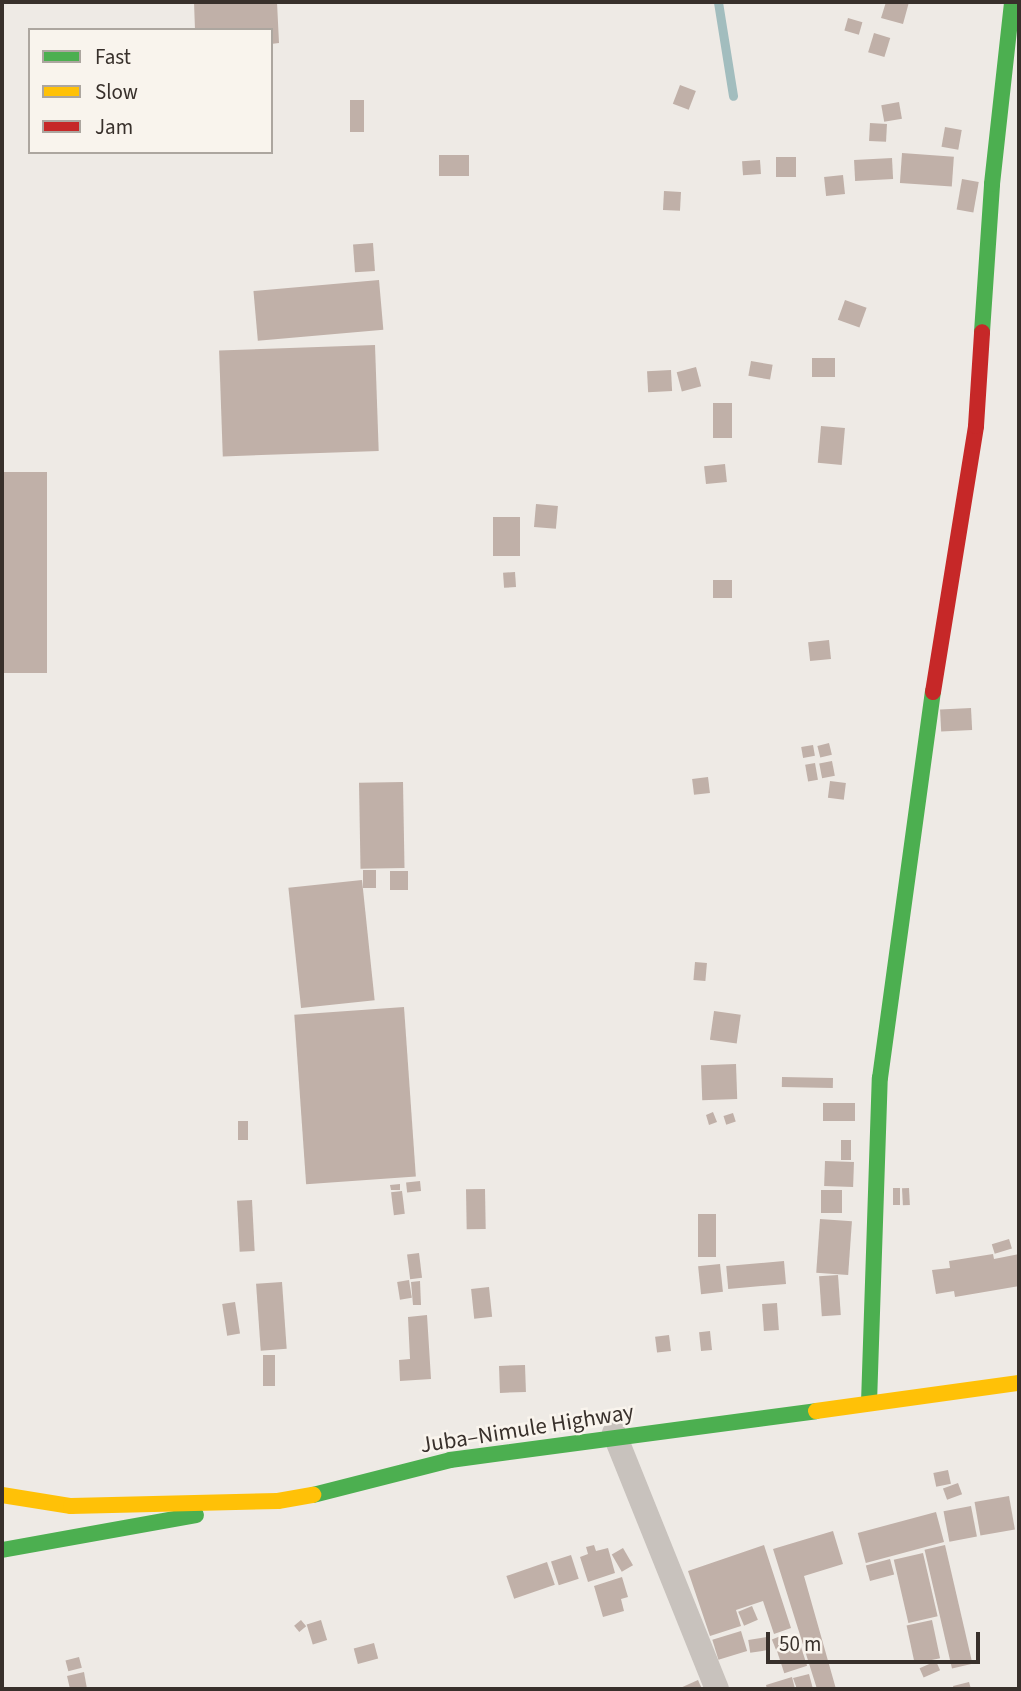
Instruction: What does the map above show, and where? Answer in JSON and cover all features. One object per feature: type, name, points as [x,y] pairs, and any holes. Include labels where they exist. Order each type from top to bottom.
[{"type":"street","points":[[869,1404],[880,1078],[935,681],[976,426],[992,184],[1006,87],[1012,2]]},
{"type":"street","name":"Juba–Nimule Highway","points":[[2,1495],[71,1506],[278,1501],[352,1488],[450,1460],[1019,1383]]},
{"type":"street","points":[[614,1433],[717,1689]]},
{"type":"street","points":[[2,1550],[278,1501]]},
{"type":"building","points":[[194,2],[277,2],[279,43],[273,44],[273,28],[195,28]]},
{"type":"building","points":[[886,2],[909,2],[903,24],[881,18]]},
{"type":"building","points":[[848,18],[862,22],[859,35],[844,30]]},
{"type":"building","points":[[874,33],[890,38],[884,57],[868,52]]},
{"type":"building","points":[[680,85],[696,91],[689,110],[673,104]]},
{"type":"building","points":[[350,100],[364,100],[364,132],[350,132]]},
{"type":"building","points":[[899,102],[902,119],[884,122],[881,105]]},
{"type":"building","points":[[870,123],[887,124],[886,142],[869,141]]},
{"type":"building","points":[[945,127],[962,130],[958,150],[942,147]]},
{"type":"building","points":[[902,153],[954,157],[952,187],[900,183]]},
{"type":"building","points":[[439,155],[469,155],[469,176],[439,176]]},
{"type":"building","points":[[776,157],[796,157],[796,177],[776,177]]},
{"type":"building","points":[[892,158],[893,179],[855,181],[854,160]]},
{"type":"building","points":[[760,160],[761,174],[743,175],[742,161]]},
{"type":"building","points":[[843,175],[845,194],[826,196],[824,177]]},
{"type":"building","points":[[962,179],[979,182],[973,212],[957,210]]},
{"type":"building","points":[[664,191],[681,192],[680,211],[663,210]]},
{"type":"building","points":[[373,243],[375,271],[355,272],[353,244]]},
{"type":"building","points":[[379,280],[383,330],[258,341],[253,291]]},
{"type":"building","points":[[845,300],[867,308],[859,328],[838,320]]},
{"type":"building","points":[[375,345],[379,451],[223,456],[219,350]]},
{"type":"building","points":[[812,358],[835,358],[835,377],[812,377]]},
{"type":"building","points":[[751,361],[773,365],[770,380],[748,376]]},
{"type":"building","points":[[696,367],[701,386],[682,391],[677,372]]},
{"type":"building","points":[[671,370],[672,391],[648,392],[647,371]]},
{"type":"building","points":[[713,403],[732,403],[732,438],[713,438]]},
{"type":"building","points":[[821,426],[845,428],[842,465],[818,463]]},
{"type":"building","points":[[725,464],[727,482],[706,484],[704,466]]},
{"type":"building","points":[[2,472],[47,472],[47,673],[2,673]]},
{"type":"building","points":[[536,504],[558,506],[556,529],[534,527]]},
{"type":"building","points":[[493,517],[520,517],[520,556],[493,556]]},
{"type":"building","points":[[515,572],[516,587],[504,588],[503,573]]},
{"type":"building","points":[[713,580],[732,580],[732,598],[713,598]]},
{"type":"building","points":[[829,640],[831,659],[810,661],[808,642]]},
{"type":"building","points":[[971,708],[972,730],[941,732],[940,710]]},
{"type":"building","points":[[829,743],[832,755],[820,758],[817,746]]},
{"type":"building","points":[[813,745],[815,756],[803,758],[801,747]]},
{"type":"building","points":[[832,761],[835,776],[822,778],[819,763]]},
{"type":"building","points":[[815,763],[818,780],[808,781],[805,765]]},
{"type":"building","points":[[708,777],[710,793],[694,795],[692,779]]},
{"type":"building","points":[[830,781],[846,783],[844,800],[828,798]]},
{"type":"building","points":[[403,782],[405,868],[361,869],[359,783]]},
{"type":"building","points":[[363,870],[376,870],[376,888],[363,888]]},
{"type":"building","points":[[390,871],[408,871],[408,890],[390,890]]},
{"type":"building","points":[[362,880],[375,1000],[301,1008],[288,888]]},
{"type":"building","points":[[695,962],[707,963],[705,981],[693,980]]},
{"type":"building","points":[[404,1007],[416,1177],[306,1184],[294,1015]]},
{"type":"building","points":[[714,1011],[741,1015],[737,1043],[710,1040]]},
{"type":"building","points":[[736,1064],[737,1099],[702,1100],[701,1065]]},
{"type":"building","points":[[782,1077],[833,1078],[833,1088],[782,1087]]},
{"type":"building","points":[[823,1103],[855,1103],[855,1121],[823,1121]]},
{"type":"building","points":[[713,1112],[717,1122],[709,1125],[706,1115]]},
{"type":"building","points":[[733,1113],[736,1122],[726,1125],[723,1116]]},
{"type":"building","points":[[238,1121],[248,1121],[248,1140],[238,1140]]},
{"type":"building","points":[[841,1140],[851,1140],[851,1160],[841,1160]]},
{"type":"building","points":[[825,1161],[854,1162],[853,1187],[824,1186]]},
{"type":"building","points":[[420,1181],[421,1191],[407,1192],[406,1182]]},
{"type":"building","points":[[400,1184],[400,1190],[391,1190],[390,1185]]},
{"type":"building","points":[[893,1188],[900,1188],[900,1205],[893,1205]]},
{"type":"building","points":[[902,1188],[909,1188],[910,1205],[903,1205]]},
{"type":"building","points":[[466,1189],[485,1189],[486,1229],[467,1229]]},
{"type":"building","points":[[821,1190],[842,1190],[842,1213],[821,1213]]},
{"type":"building","points":[[402,1191],[405,1214],[394,1215],[391,1192]]},
{"type":"building","points":[[252,1200],[255,1251],[240,1252],[237,1201]]},
{"type":"building","points":[[698,1214],[716,1214],[716,1257],[698,1257]]},
{"type":"building","points":[[820,1219],[852,1221],[848,1275],[816,1273]]},
{"type":"building","points":[[1009,1239],[1012,1249],[995,1254],[992,1244]]},
{"type":"building","points":[[419,1253],[422,1278],[410,1279],[407,1254]]},
{"type":"building","points":[[993,1254],[994,1259],[1019,1254],[1019,1286],[955,1297],[954,1291],[936,1294],[932,1270],[950,1268],[949,1261]]},
{"type":"building","points":[[784,1261],[786,1284],[728,1289],[726,1266]]},
{"type":"building","points":[[720,1264],[723,1292],[701,1294],[698,1266]]},
{"type":"building","points":[[838,1275],[841,1315],[822,1316],[819,1276]]},
{"type":"building","points":[[409,1280],[412,1298],[400,1300],[397,1282]]},
{"type":"building","points":[[420,1281],[421,1305],[413,1305],[411,1282]]},
{"type":"building","points":[[282,1282],[287,1349],[261,1351],[256,1284]]},
{"type":"building","points":[[489,1287],[492,1317],[474,1319],[471,1289]]},
{"type":"building","points":[[235,1302],[240,1334],[227,1336],[222,1304]]},
{"type":"building","points":[[777,1303],[779,1330],[764,1331],[762,1304]]},
{"type":"building","points":[[427,1315],[431,1379],[400,1381],[399,1360],[410,1359],[408,1317]]},
{"type":"building","points":[[710,1331],[712,1350],[701,1351],[699,1332]]},
{"type":"building","points":[[669,1335],[671,1351],[657,1353],[655,1337]]},
{"type":"building","points":[[263,1355],[275,1355],[275,1386],[263,1386]]},
{"type":"building","points":[[525,1365],[526,1392],[500,1393],[499,1366]]},
{"type":"building","points":[[948,1470],[951,1484],[936,1487],[933,1473]]},
{"type":"building","points":[[958,1483],[962,1494],[947,1500],[943,1488]]},
{"type":"building","points":[[1009,1496],[1015,1529],[980,1536],[975,1502]]},
{"type":"building","points":[[971,1506],[977,1536],[949,1542],[944,1511]]},
{"type":"building","points":[[936,1512],[944,1542],[866,1563],[858,1533]]},
{"type":"building","points":[[833,1531],[843,1564],[804,1576],[836,1689],[817,1689],[773,1549]]},
{"type":"building","points":[[594,1545],[596,1551],[608,1548],[615,1573],[588,1582],[580,1557],[588,1554],[586,1547]]},
{"type":"building","points":[[764,1545],[791,1628],[774,1634],[763,1601],[736,1610],[741,1626],[710,1636],[688,1571]]},
{"type":"building","points":[[945,1545],[972,1664],[952,1669],[925,1550]]},
{"type":"building","points":[[623,1548],[633,1565],[622,1572],[612,1554]]},
{"type":"building","points":[[923,1553],[938,1616],[908,1623],[894,1560]]},
{"type":"building","points":[[571,1555],[579,1579],[559,1585],[551,1561]]},
{"type":"building","points":[[890,1559],[894,1574],[870,1581],[866,1565]]},
{"type":"building","points":[[547,1562],[555,1585],[514,1599],[506,1576]]},
{"type":"building","points":[[622,1577],[628,1597],[621,1599],[624,1611],[603,1617],[594,1586]]},
{"type":"building","points":[[752,1606],[758,1620],[744,1626],[738,1612]]},
{"type":"building","points":[[301,1620],[306,1626],[299,1632],[294,1626]]},
{"type":"building","points":[[321,1620],[327,1640],[313,1644],[307,1624]]},
{"type":"building","points":[[932,1620],[940,1658],[915,1664],[907,1625]]},
{"type":"building","points":[[741,1631],[747,1651],[718,1660],[712,1640]]},
{"type":"building","points":[[783,1635],[787,1645],[776,1650],[772,1639]]},
{"type":"building","points":[[767,1637],[769,1650],[750,1653],[748,1640]]},
{"type":"building","points":[[374,1643],[378,1658],[358,1664],[354,1648]]},
{"type":"building","points":[[800,1644],[807,1666],[784,1673],[777,1651]]},
{"type":"building","points":[[79,1657],[82,1668],[68,1671],[65,1661]]},
{"type":"building","points":[[936,1661],[940,1670],[924,1677],[920,1668]]},
{"type":"building","points":[[84,1672],[87,1689],[70,1689],[67,1676]]},
{"type":"building","points":[[809,1674],[813,1689],[797,1689],[793,1678]]},
{"type":"building","points":[[792,1677],[795,1689],[767,1689],[766,1685]]},
{"type":"building","points":[[698,1680],[702,1689],[678,1689]]},
{"type":"building","points":[[969,1682],[971,1689],[954,1689],[953,1686]]},
{"type":"waterway","points":[[718,2],[733,96]]},
{"type":"traffic: fast","points":[[982,332],[992,184],[1012,2]]},
{"type":"traffic: fast","points":[[869,1403],[880,1078],[933,692]]},
{"type":"traffic: fast","points":[[313,1495],[450,1460],[816,1411]]},
{"type":"traffic: fast","points":[[2,1550],[196,1515]]},
{"type":"traffic: slow","points":[[816,1411],[1019,1383]]},
{"type":"traffic: slow","points":[[2,1495],[71,1506],[278,1501],[313,1495]]},
{"type":"traffic: jam","points":[[933,692],[976,426],[982,332]]}]
